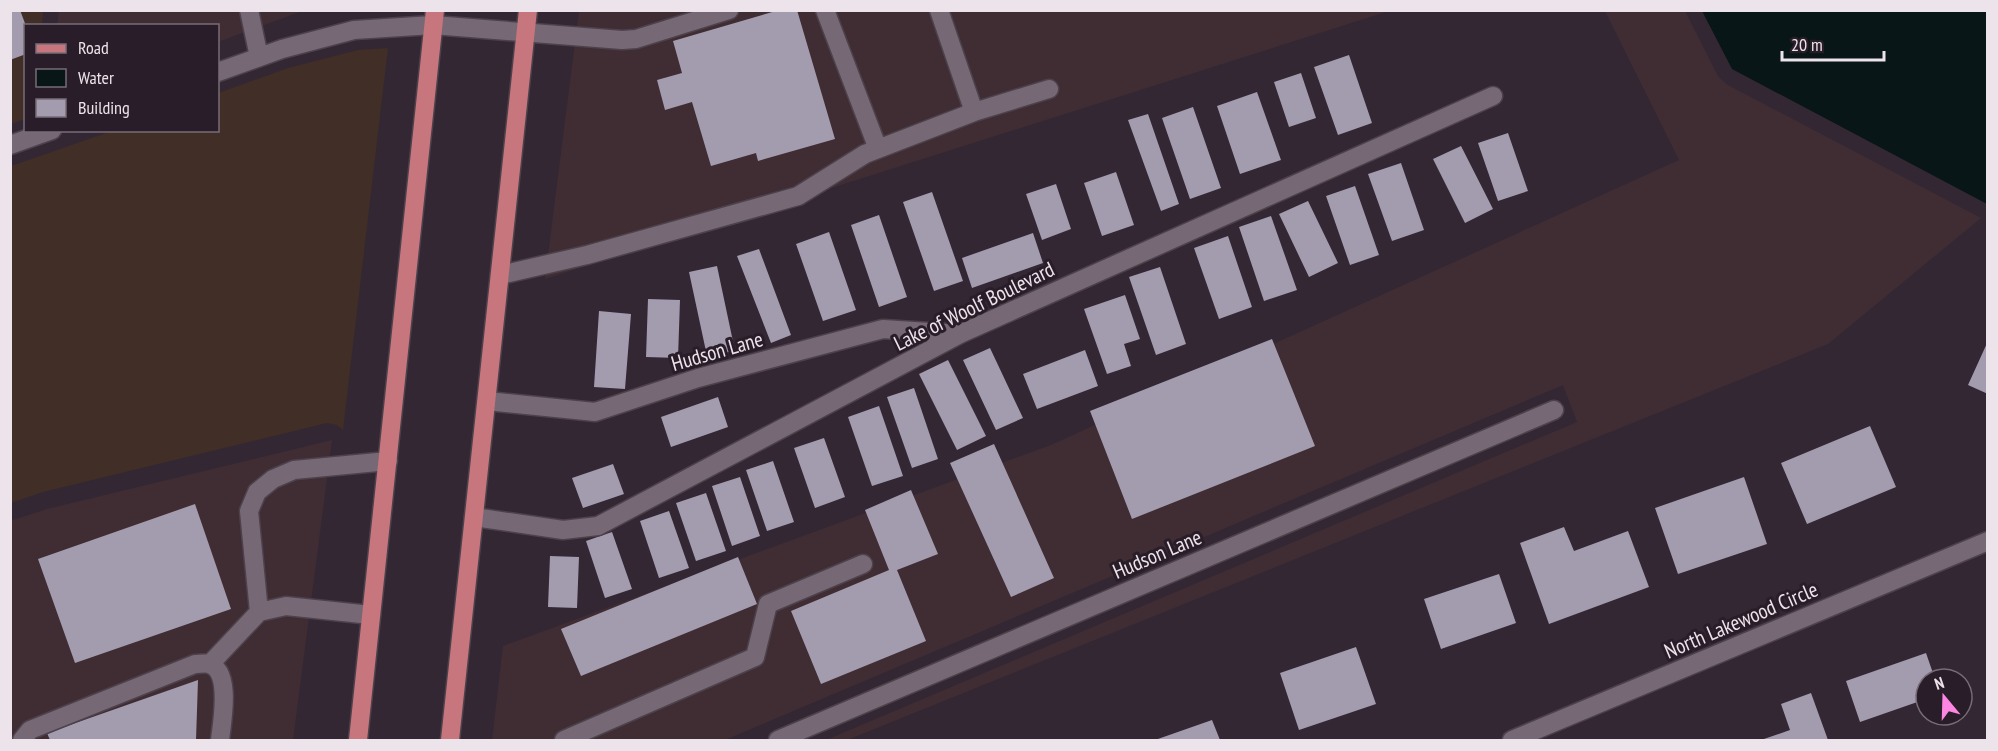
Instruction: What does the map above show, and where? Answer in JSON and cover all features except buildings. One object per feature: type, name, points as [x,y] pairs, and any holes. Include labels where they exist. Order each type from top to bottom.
[{"type":"main road","points":[[450,741],[528,10]]},
{"type":"main road","points":[[358,741],[434,18]]},
{"type":"street","points":[[249,10],[259,57]]},
{"type":"street","points":[[219,72],[282,49],[354,30],[434,18],[526,31],[622,40],[636,39],[729,10]]},
{"type":"street","points":[[825,10],[878,149]]},
{"type":"street","points":[[939,10],[974,112]]},
{"type":"street","points":[[500,275],[587,255],[798,196],[865,154],[974,112],[1049,89]]},
{"type":"street","name":"Lake of Woolf Boulevard","points":[[474,518],[563,530],[598,526],[960,334],[1493,96]]},
{"type":"street","points":[[10,145],[46,132]]},
{"type":"street","name":"Hudson Lane","points":[[487,401],[595,412],[698,378],[883,329],[960,334]]},
{"type":"street","name":"Hudson Lane","points":[[778,741],[1554,410]]},
{"type":"street","points":[[259,612],[249,511],[257,492],[273,479],[294,470],[387,461]]},
{"type":"street","name":"North Lakewood Circle","points":[[1512,741],[1988,541]]},
{"type":"street","points":[[564,741],[755,657],[768,604],[863,564]]},
{"type":"street","points":[[210,664],[259,612],[286,606],[371,615]]},
{"type":"street","points":[[22,741],[30,730],[195,664],[210,664],[219,672],[224,687],[220,741]]},
{"type":"shaded area","points":[[10,11],[43,11],[42,24],[24,24],[24,119],[11,124]]},
{"type":"shaded area","points":[[59,11],[302,11],[219,42],[219,24],[57,24]]},
{"type":"shaded area","points":[[579,11],[1389,11],[545,279]]},
{"type":"shaded area","points":[[1605,11],[1685,11],[1718,76],[1726,84],[1981,218],[1828,344],[847,740],[826,740],[1577,422],[1563,385],[725,740],[492,740],[503,646],[1051,445],[1679,160]]},
{"type":"shaded area","points":[[388,48],[343,430],[337,425],[327,423],[43,492],[11,503],[11,166],[109,132],[219,132],[219,93],[288,68],[358,50]]},
{"type":"shaded area","points":[[332,440],[293,740],[11,740],[10,521],[47,509]]},
{"type":"water","points":[[1702,11],[1987,11],[1987,204],[1732,69]]}]
